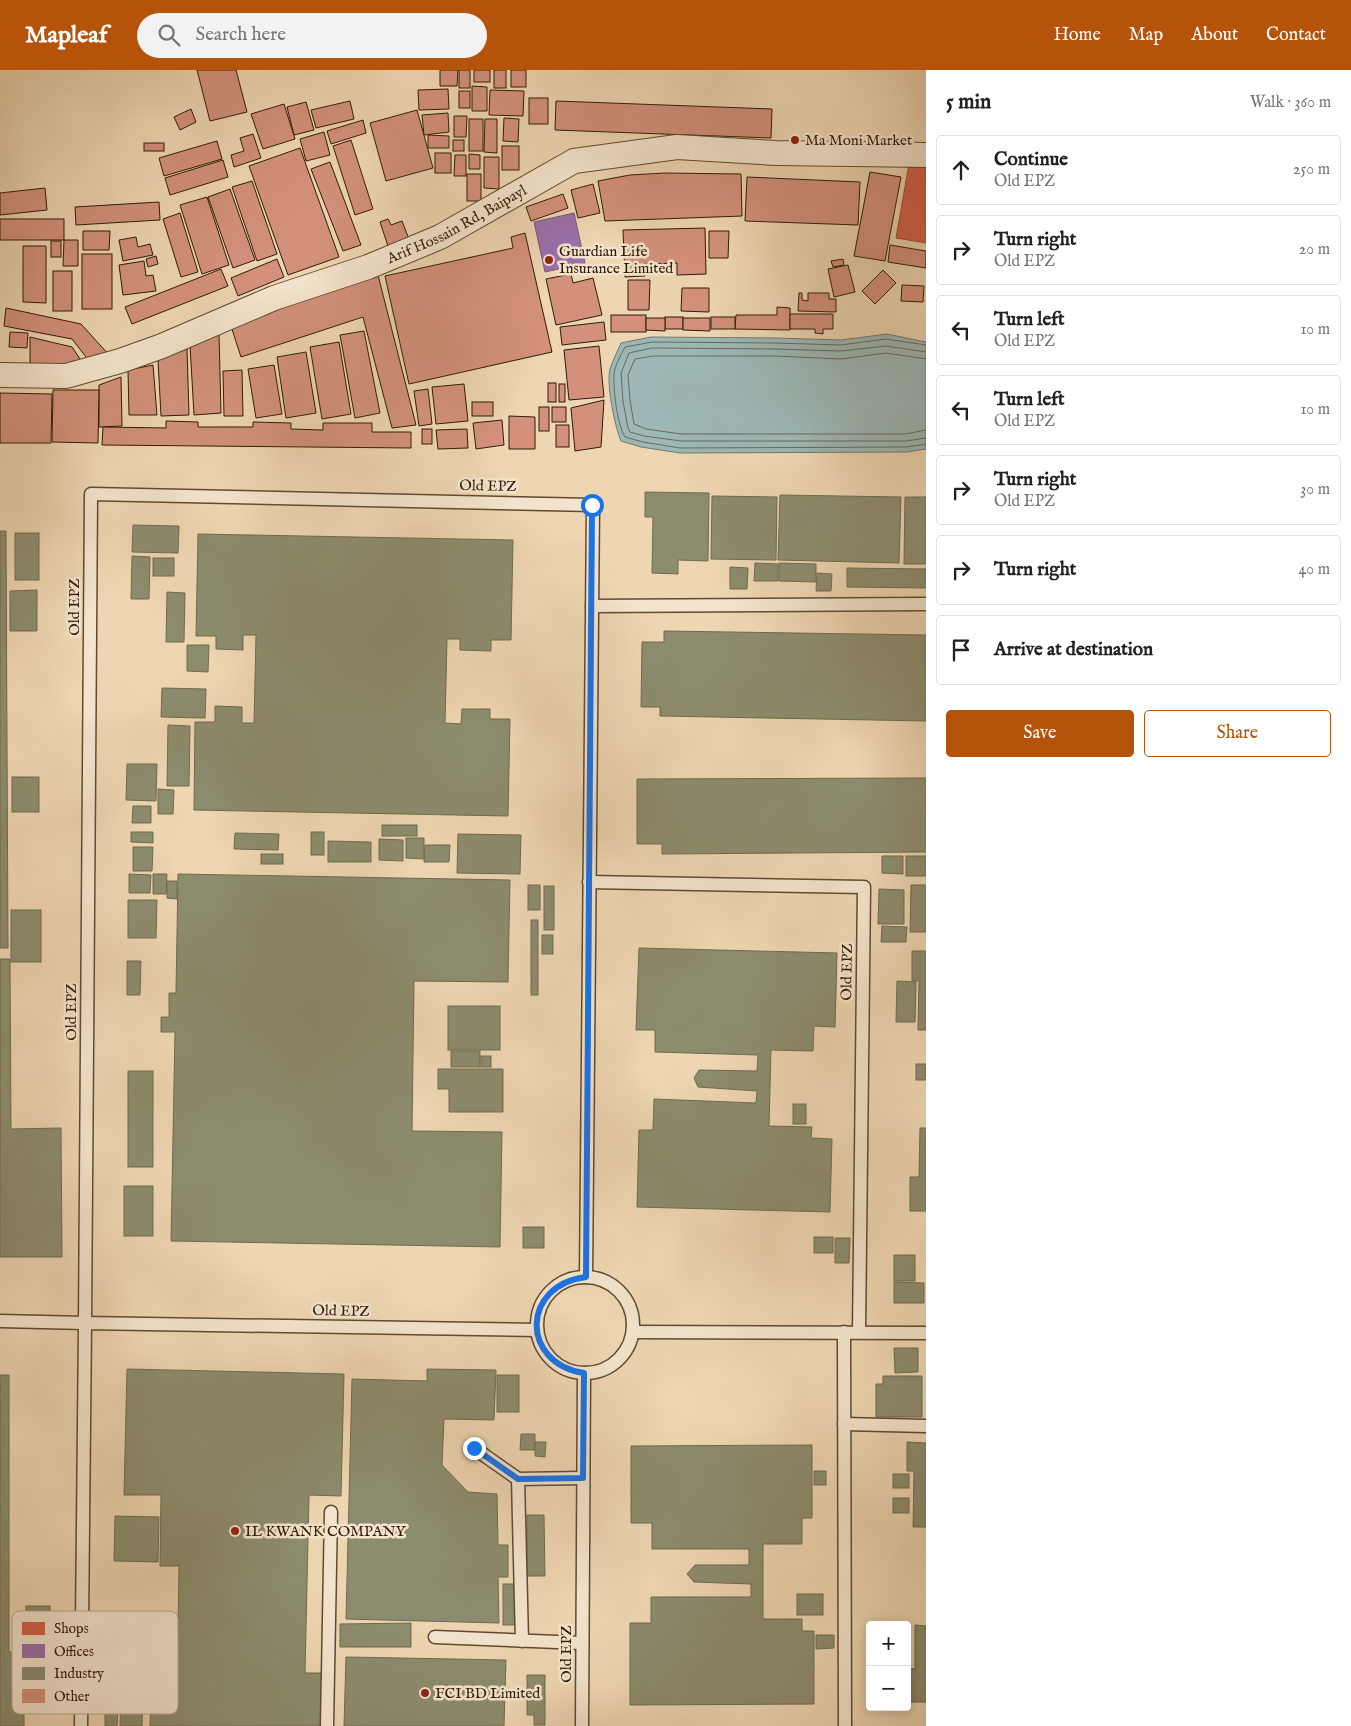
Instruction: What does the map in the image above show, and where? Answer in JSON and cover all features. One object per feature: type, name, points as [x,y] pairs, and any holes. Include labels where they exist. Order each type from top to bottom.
[{"type":"street","name":"Arif Hossain Rd, Baipayl","points":[[0,375],[66,376],[120,361],[162,346],[274,298],[368,267],[440,237],[574,162],[677,147],[775,153],[926,155]]},
{"type":"lane","name":"Old EPZ","points":[[82,1611],[91,494],[592,505],[586,1277]]},
{"type":"lane","points":[[592,606],[926,604]]},
{"type":"lane","name":"Old EPZ","points":[[589,882],[864,886],[859,1332]]},
{"type":"lane","points":[[586,1277],[597,1278],[618,1290],[630,1309],[633,1320],[633,1332],[624,1353],[607,1368],[584,1373],[562,1367],[552,1361],[539,1341],[537,1330],[537,1318],[546,1297],[553,1289],[563,1282],[586,1277]]},
{"type":"lane","name":"Old EPZ","points":[[0,1321],[537,1330]]},
{"type":"lane","points":[[633,1332],[926,1333]]},
{"type":"lane","points":[[844,1332],[845,1726]]},
{"type":"lane","name":"Old EPZ","points":[[582,1726],[584,1373]]},
{"type":"lane","points":[[844,1424],[926,1426]]},
{"type":"lane","points":[[474,1448],[518,1479],[583,1478]]},
{"type":"lane","points":[[518,1479],[522,1641]]},
{"type":"lane","points":[[327,1726],[331,1512]]},
{"type":"lane","points":[[436,1638],[582,1643]]},
{"type":"water","points":[[887,334],[926,342],[926,449],[907,452],[680,453],[641,447],[621,441],[612,405],[609,376],[611,366],[621,343],[651,337],[841,340]]},
{"type":"building: Shops","points":[[909,164],[926,167],[926,243],[896,238]]},
{"type":"building: Offices","points":[[574,213],[585,263],[545,272],[534,222]]},
{"type":"building: Industry","points":[[645,492],[709,493],[708,561],[678,560],[678,574],[652,573],[653,517],[645,517]]},
{"type":"building: Industry","points":[[780,495],[901,497],[899,563],[778,560]]},
{"type":"building: Industry","points":[[712,496],[777,497],[776,560],[711,559]]},
{"type":"building: Industry","points":[[905,497],[926,497],[926,564],[904,564]]},
{"type":"building: Industry","points":[[133,525],[179,526],[178,553],[132,552]]},
{"type":"building: Industry","points":[[0,531],[6,531],[8,948],[0,948]]},
{"type":"building: Industry","points":[[15,533],[39,533],[39,580],[15,580]]},
{"type":"building: Industry","points":[[198,534],[513,540],[511,640],[491,640],[491,651],[460,650],[460,639],[447,639],[445,723],[461,724],[462,709],[490,709],[490,719],[510,719],[508,816],[194,810],[195,722],[215,722],[215,706],[242,707],[242,723],[254,723],[256,635],[243,635],[243,650],[216,649],[216,636],[196,636]]},
{"type":"building: Industry","points":[[132,556],[150,557],[149,599],[131,599]]},
{"type":"building: Industry","points":[[153,558],[174,558],[174,576],[153,576]]},
{"type":"building: Industry","points":[[755,563],[778,564],[778,581],[754,581]]},
{"type":"building: Industry","points":[[779,563],[816,564],[816,582],[779,581]]},
{"type":"building: Industry","points":[[730,567],[748,568],[747,589],[730,589]]},
{"type":"building: Industry","points":[[847,568],[926,569],[926,588],[847,587]]},
{"type":"building: Industry","points":[[817,573],[832,574],[831,591],[816,591]]},
{"type":"building: Industry","points":[[37,590],[37,631],[10,631],[10,591]]},
{"type":"building: Industry","points":[[167,592],[185,593],[184,642],[166,642]]},
{"type":"building: Industry","points":[[664,631],[926,635],[926,721],[660,716],[660,707],[641,707],[642,642],[664,642]]},
{"type":"building: Industry","points":[[187,645],[209,645],[208,672],[187,671]]},
{"type":"building: Industry","points":[[162,688],[206,689],[205,718],[161,717]]},
{"type":"building: Industry","points":[[168,725],[190,726],[189,786],[167,786]]},
{"type":"building: Industry","points":[[127,764],[157,764],[156,801],[126,800]]},
{"type":"building: Industry","points":[[12,777],[39,777],[39,812],[12,812]]},
{"type":"building: Industry","points":[[926,778],[926,852],[662,854],[662,844],[637,844],[637,779]]},
{"type":"building: Industry","points":[[158,789],[174,790],[173,814],[158,814]]},
{"type":"building: Industry","points":[[133,806],[151,806],[151,823],[132,823]]},
{"type":"building: Industry","points":[[382,825],[417,825],[417,836],[382,836]]},
{"type":"building: Industry","points":[[131,832],[153,832],[153,843],[131,842]]},
{"type":"building: Industry","points":[[311,832],[324,832],[324,855],[311,855]]},
{"type":"building: Industry","points":[[235,833],[279,834],[278,850],[234,849]]},
{"type":"building: Industry","points":[[458,834],[521,835],[520,874],[457,873]]},
{"type":"building: Industry","points":[[406,838],[424,838],[424,859],[406,858]]},
{"type":"building: Industry","points":[[379,839],[403,840],[403,861],[379,860]]},
{"type":"building: Industry","points":[[328,841],[371,842],[371,862],[328,862]]},
{"type":"building: Industry","points":[[425,845],[450,845],[449,862],[424,862]]},
{"type":"building: Industry","points":[[133,847],[153,847],[152,871],[133,871]]},
{"type":"building: Industry","points":[[261,854],[283,854],[283,864],[261,864]]},
{"type":"building: Industry","points":[[882,856],[903,856],[903,874],[882,873]]},
{"type":"building: Industry","points":[[906,856],[926,856],[926,876],[906,876]]},
{"type":"building: Industry","points":[[129,874],[151,875],[150,893],[129,893]]},
{"type":"building: Industry","points":[[153,874],[167,874],[166,894],[153,894]]},
{"type":"building: Industry","points":[[178,874],[510,880],[508,982],[414,981],[412,1131],[502,1132],[500,1247],[171,1241],[175,1032],[161,1032],[161,1017],[169,1017],[169,993],[176,993]]},
{"type":"building: Industry","points":[[167,881],[177,881],[177,899],[167,898]]},
{"type":"building: Industry","points":[[528,885],[540,885],[540,910],[528,910]]},
{"type":"building: Industry","points":[[911,885],[926,885],[926,932],[910,932]]},
{"type":"building: Industry","points":[[544,886],[554,886],[554,930],[544,930]]},
{"type":"building: Industry","points":[[879,889],[904,890],[904,924],[878,924]]},
{"type":"building: Industry","points":[[128,900],[157,900],[156,938],[128,938]]},
{"type":"building: Industry","points":[[11,910],[41,910],[41,962],[11,962]]},
{"type":"building: Industry","points":[[531,920],[538,920],[538,995],[531,995]]},
{"type":"building: Industry","points":[[882,926],[907,927],[906,942],[881,942]]},
{"type":"building: Industry","points":[[542,935],[553,935],[553,954],[542,954]]},
{"type":"building: Industry","points":[[639,948],[837,953],[835,1027],[814,1026],[813,1051],[771,1050],[769,1126],[812,1127],[811,1138],[832,1139],[830,1212],[637,1207],[639,1130],[653,1130],[654,1099],[756,1103],[757,1091],[698,1087],[694,1078],[699,1070],[757,1071],[758,1055],[655,1052],[655,1030],[636,1030]]},
{"type":"building: Industry","points":[[912,951],[926,951],[926,1030],[918,1030],[919,981],[912,981]]},
{"type":"building: Industry","points":[[0,959],[10,959],[11,1129],[61,1128],[62,1257],[0,1257]]},
{"type":"building: Industry","points":[[127,961],[141,961],[140,995],[127,995]]},
{"type":"building: Industry","points":[[897,981],[916,982],[915,1022],[896,1022]]},
{"type":"building: Industry","points":[[448,1006],[500,1006],[500,1050],[448,1050]]},
{"type":"building: Industry","points":[[451,1051],[480,1051],[480,1067],[451,1067]]},
{"type":"building: Industry","points":[[481,1056],[491,1056],[491,1067],[481,1067]]},
{"type":"building: Industry","points":[[916,1064],[926,1064],[926,1080],[916,1080]]},
{"type":"building: Industry","points":[[438,1069],[503,1069],[503,1112],[449,1112],[449,1089],[438,1089]]},
{"type":"building: Industry","points":[[128,1071],[153,1071],[153,1167],[128,1167]]},
{"type":"building: Industry","points":[[793,1104],[806,1104],[806,1124],[793,1124]]},
{"type":"building: Industry","points":[[920,1128],[926,1128],[926,1211],[910,1211],[910,1177],[919,1177]]},
{"type":"building: Industry","points":[[124,1186],[153,1186],[153,1236],[124,1236]]},
{"type":"building: Industry","points":[[523,1227],[544,1227],[544,1248],[523,1248]]},
{"type":"building: Industry","points":[[814,1237],[833,1237],[833,1253],[814,1253]]},
{"type":"building: Industry","points":[[835,1238],[850,1238],[849,1263],[835,1263]]},
{"type":"building: Industry","points":[[894,1255],[915,1255],[915,1281],[894,1281]]},
{"type":"building: Industry","points":[[894,1282],[924,1283],[924,1303],[894,1303]]},
{"type":"building: Industry","points":[[894,1348],[918,1348],[918,1372],[895,1373]]},
{"type":"building: Industry","name":"IL KWANK COMPANY","points":[[127,1369],[344,1374],[341,1496],[309,1495],[305,1673],[325,1673],[324,1726],[150,1726],[150,1714],[178,1714],[179,1566],[160,1566],[161,1495],[124,1495]]},
{"type":"building: Industry","points":[[427,1369],[496,1370],[494,1420],[444,1419],[442,1465],[468,1492],[497,1494],[498,1545],[508,1545],[508,1577],[498,1577],[499,1623],[346,1619],[352,1379],[427,1381]]},
{"type":"building: Industry","points":[[0,1375],[9,1375],[9,1652],[12,1652],[12,1714],[24,1714],[24,1726],[0,1726]]},
{"type":"building: Industry","points":[[497,1375],[519,1375],[519,1412],[497,1412]]},
{"type":"building: Industry","points":[[883,1376],[922,1376],[922,1417],[876,1417],[876,1384],[883,1384]]},
{"type":"building: Industry","points":[[521,1434],[535,1434],[535,1450],[520,1450]]},
{"type":"building: Industry","points":[[535,1442],[546,1442],[545,1457],[535,1456]]},
{"type":"building: Industry","points":[[907,1442],[926,1443],[926,1527],[913,1527],[914,1471],[907,1471]]},
{"type":"building: Industry","points":[[812,1445],[812,1518],[802,1518],[802,1544],[763,1544],[763,1619],[802,1619],[802,1631],[814,1631],[814,1704],[630,1705],[630,1623],[651,1623],[651,1597],[751,1597],[751,1584],[694,1582],[687,1574],[695,1565],[749,1565],[749,1549],[652,1549],[652,1523],[631,1523],[631,1446]]},
{"type":"building: Industry","points":[[814,1471],[826,1471],[826,1485],[814,1485]]},
{"type":"building: Industry","points":[[893,1474],[909,1474],[909,1488],[893,1488]]},
{"type":"building: Industry","points":[[893,1498],[909,1498],[909,1513],[893,1513]]},
{"type":"building: Industry","points":[[527,1515],[544,1515],[545,1576],[527,1576]]},
{"type":"building: Industry","points":[[115,1516],[159,1517],[158,1562],[114,1561]]},
{"type":"building: Industry","points":[[503,1584],[517,1584],[517,1625],[503,1625]]},
{"type":"building: Industry","points":[[797,1594],[823,1594],[823,1615],[797,1615]]},
{"type":"building: Industry","points":[[26,1606],[50,1606],[50,1611],[26,1611]]},
{"type":"building: Industry","points":[[411,1623],[411,1647],[340,1647],[340,1624]]},
{"type":"building: Industry","points":[[915,1625],[926,1626],[926,1702],[911,1702],[911,1668],[915,1669]]},
{"type":"building: Industry","points":[[816,1635],[834,1635],[834,1648],[816,1649]]},
{"type":"building: Industry","name":"FCI BD Limited","points":[[346,1657],[506,1660],[504,1726],[344,1726]]},
{"type":"building: Industry","points":[[527,1675],[545,1675],[545,1725],[534,1725],[534,1715],[527,1715]]},
{"type":"building: Industry","points":[[105,1714],[118,1714],[117,1726],[105,1726]]},
{"type":"building: Industry","points":[[120,1714],[142,1714],[142,1726],[120,1726]]},
{"type":"building: Other","points":[[197,70],[236,70],[247,112],[210,121]]},
{"type":"building: Other","points":[[440,70],[458,70],[457,86],[440,86]]},
{"type":"building: Other","points":[[459,70],[470,70],[470,88],[459,88]]},
{"type":"building: Other","points":[[474,70],[490,70],[490,82],[474,82]]},
{"type":"building: Other","points":[[494,70],[506,70],[506,88],[494,88]]},
{"type":"building: Other","points":[[511,70],[526,70],[526,87],[511,87]]},
{"type":"building: Other","points":[[472,86],[487,87],[487,111],[472,111]]},
{"type":"building: Other","points":[[448,89],[449,109],[419,110],[418,90]]},
{"type":"building: Other","points":[[490,90],[524,91],[523,116],[489,115]]},
{"type":"building: Other","points":[[459,91],[470,91],[470,108],[459,108]]},
{"type":"building: Other","points":[[529,98],[548,98],[548,124],[529,124]]},
{"type":"building: Other","points":[[350,101],[354,119],[316,128],[311,110]]},
{"type":"building: Other","points":[[556,101],[772,109],[771,138],[555,130]]},
{"type":"building: Other","points":[[306,102],[314,130],[294,135],[287,107]]},
{"type":"building: Other","points":[[284,104],[295,139],[263,149],[251,114]]},
{"type":"building: Other","points":[[191,109],[196,122],[180,130],[174,117]]},
{"type":"building: Other","points":[[417,110],[433,168],[386,181],[370,123]]},
{"type":"building: Other","points":[[448,113],[449,132],[424,135],[422,115]]},
{"type":"building: Other","points":[[454,116],[467,116],[466,137],[454,137]]},
{"type":"building: Other","points":[[504,118],[519,119],[518,142],[503,141]]},
{"type":"building: Other","points":[[469,119],[483,119],[483,151],[469,151]]},
{"type":"building: Other","points":[[485,119],[497,119],[497,153],[484,152]]},
{"type":"building: Other","points":[[363,120],[366,133],[331,144],[327,131]]},
{"type":"building: Other","points":[[324,132],[330,155],[306,161],[300,139]]},
{"type":"building: Other","points":[[253,134],[261,158],[234,167],[231,155],[244,151],[240,138]]},
{"type":"building: Other","points":[[428,135],[449,136],[449,148],[428,148]]},
{"type":"building: Other","points":[[351,140],[373,209],[355,215],[333,146]]},
{"type":"building: Other","points":[[453,140],[464,140],[464,151],[453,151]]},
{"type":"building: Other","points":[[217,141],[222,159],[164,176],[159,158]]},
{"type":"building: Other","points":[[144,143],[164,143],[164,151],[144,151]]},
{"type":"building: Other","points":[[502,146],[519,146],[519,170],[502,170]]},
{"type":"building: Other","points":[[300,148],[339,257],[288,275],[249,166]]},
{"type":"building: Other","points":[[435,153],[451,153],[451,173],[435,173]]},
{"type":"building: Other","points":[[469,154],[480,155],[480,169],[469,169]]},
{"type":"building: Other","points":[[455,155],[466,155],[466,176],[454,176]]},
{"type":"building: Other","points":[[484,157],[499,157],[499,189],[484,188]]},
{"type":"building: Other","points":[[223,160],[228,177],[170,195],[165,178]]},
{"type":"building: Other","points":[[330,162],[361,245],[343,251],[311,169]]},
{"type":"building: Other","points":[[870,172],[901,177],[885,261],[854,256]]},
{"type":"building: Other","points":[[665,173],[741,174],[742,216],[605,221],[598,181],[630,175]]},
{"type":"building: Other","points":[[467,174],[481,174],[481,201],[467,201]]},
{"type":"building: Other","points":[[747,177],[860,182],[858,225],[745,221]]},
{"type":"building: Other","points":[[252,181],[277,254],[257,261],[232,187]]},
{"type":"building: Other","points":[[593,184],[600,213],[578,218],[571,190]]},
{"type":"building: Other","points":[[45,188],[47,210],[0,215],[0,193]]},
{"type":"building: Other","points":[[230,189],[255,260],[233,268],[208,197]]},
{"type":"building: Other","points":[[563,194],[568,208],[531,221],[526,207]]},
{"type":"building: Other","points":[[207,197],[229,265],[202,274],[180,205]]},
{"type":"building: Other","points":[[159,202],[160,220],[76,225],[75,207]]},
{"type":"building: Other","points":[[180,213],[198,272],[181,277],[163,219]]},
{"type":"building: Other","points":[[0,219],[64,219],[64,240],[0,240]]},
{"type":"building: Other","points":[[388,219],[391,225],[402,221],[410,242],[389,249],[380,222]]},
{"type":"building: Other","points":[[705,228],[706,274],[677,275],[677,263],[644,264],[645,276],[625,277],[623,230]]},
{"type":"building: Other","points":[[83,231],[110,231],[109,250],[83,250]]},
{"type":"building: Other","points":[[709,231],[729,231],[728,258],[709,258]]},
{"type":"building: Other","points":[[525,233],[552,352],[409,384],[385,276],[513,248],[511,237]]},
{"type":"building: Other","points":[[136,237],[138,247],[150,244],[153,255],[123,261],[119,240]]},
{"type":"building: Other","points":[[64,240],[78,240],[78,266],[63,266]]},
{"type":"building: Other","points":[[51,241],[61,241],[61,257],[51,257]]},
{"type":"building: Other","points":[[890,245],[926,251],[926,268],[888,262]]},
{"type":"building: Other","points":[[23,246],[46,246],[46,303],[23,302]]},
{"type":"building: Other","points":[[82,254],[112,254],[112,309],[82,309]]},
{"type":"building: Other","points":[[156,256],[158,264],[148,267],[146,259]]},
{"type":"building: Other","points":[[277,259],[284,277],[238,296],[231,278]]},
{"type":"building: Other","points":[[843,259],[844,265],[833,267],[831,261]]},
{"type":"building: Other","points":[[144,261],[146,276],[153,275],[156,291],[123,295],[119,265]]},
{"type":"building: Other","points":[[848,265],[855,292],[834,297],[828,269]]},
{"type":"building: Other","points":[[221,269],[228,286],[132,324],[125,307]]},
{"type":"building: Other","points":[[883,270],[896,283],[875,304],[862,291]]},
{"type":"building: Other","points":[[53,271],[72,271],[72,311],[53,311]]},
{"type":"building: Other","points":[[571,274],[573,283],[593,278],[602,315],[556,325],[546,279]]},
{"type":"building: Other","points":[[378,275],[416,425],[392,428],[363,317],[241,357],[230,323]]},
{"type":"building: Other","points":[[628,280],[650,280],[649,310],[628,310]]},
{"type":"building: Other","points":[[902,285],[924,286],[923,302],[901,301]]},
{"type":"building: Other","points":[[682,288],[709,288],[709,312],[681,311]]},
{"type":"building: Other","points":[[799,293],[802,293],[802,300],[808,301],[808,293],[829,293],[829,299],[836,299],[836,312],[798,311]]},
{"type":"building: Other","points":[[777,307],[790,308],[790,330],[735,329],[736,315],[777,315]]},
{"type":"building: Other","points":[[6,308],[81,324],[110,356],[90,362],[72,339],[4,326]]},
{"type":"building: Other","points":[[790,314],[833,314],[833,329],[823,329],[823,334],[815,333],[815,329],[790,329]]},
{"type":"building: Other","points":[[611,315],[646,315],[646,332],[611,332]]},
{"type":"building: Other","points":[[665,317],[683,317],[683,329],[665,329]]},
{"type":"building: Other","points":[[711,317],[735,317],[735,329],[711,329]]},
{"type":"building: Other","points":[[646,318],[665,318],[665,331],[646,330]]},
{"type":"building: Other","points":[[683,318],[710,318],[710,331],[683,330]]},
{"type":"building: Other","points":[[604,322],[606,340],[562,345],[560,327]]},
{"type":"building: Other","points":[[364,331],[380,413],[355,418],[340,335]]},
{"type":"building: Other","points":[[10,332],[28,333],[27,348],[9,347]]},
{"type":"building: Other","points":[[219,334],[221,413],[194,415],[190,345]]},
{"type":"building: Other","points":[[30,337],[72,347],[84,365],[30,364]]},
{"type":"building: Other","points":[[339,342],[351,414],[322,419],[310,347]]},
{"type":"building: Other","points":[[599,346],[604,397],[569,400],[564,350]]},
{"type":"building: Other","points":[[187,349],[189,415],[161,416],[158,360]]},
{"type":"building: Other","points":[[306,352],[316,413],[286,418],[277,357]]},
{"type":"building: Other","points":[[153,365],[157,415],[129,415],[128,370]]},
{"type":"building: Other","points":[[274,365],[282,414],[256,418],[248,369]]},
{"type":"building: Other","points":[[242,370],[243,416],[224,416],[223,371]]},
{"type":"building: Other","points":[[121,377],[122,426],[99,427],[99,385]]},
{"type":"building: Other","points":[[548,383],[556,383],[556,402],[548,402]]},
{"type":"building: Other","points":[[464,384],[468,421],[436,424],[432,387]]},
{"type":"building: Other","points":[[559,384],[565,384],[565,402],[559,402]]},
{"type":"building: Other","points":[[428,389],[432,424],[419,426],[414,391]]},
{"type":"building: Other","points":[[53,390],[99,390],[98,443],[52,442]]},
{"type":"building: Other","points":[[0,393],[52,394],[51,443],[0,443]]},
{"type":"building: Other","points":[[604,400],[601,447],[575,451],[571,408]]},
{"type":"building: Other","points":[[472,402],[493,402],[493,416],[472,416]]},
{"type":"building: Other","points":[[539,407],[549,407],[549,431],[539,431]]},
{"type":"building: Other","points":[[552,407],[566,407],[566,422],[552,422]]},
{"type":"building: Other","points":[[509,416],[535,417],[535,449],[509,449]]},
{"type":"building: Other","points":[[502,420],[504,445],[476,449],[473,423]]},
{"type":"building: Other","points":[[166,421],[198,422],[198,427],[253,427],[253,422],[291,423],[291,429],[323,430],[323,423],[372,423],[372,432],[411,432],[411,448],[102,445],[103,427],[166,428]]},
{"type":"building: Other","points":[[556,425],[569,425],[569,447],[556,447]]},
{"type":"building: Other","points":[[422,429],[432,429],[432,444],[422,444]]},
{"type":"building: Other","points":[[467,429],[468,448],[438,449],[436,430]]},
{"type":"place","name":"Ma Moni Market","points":[[795,140]]},
{"type":"place","name":"Guardian Life Insurance Limited","points":[[549,260]]},
{"type":"place","name":"IL KWANK COMPANY","points":[[235,1531]]},
{"type":"place","name":"FCI BD Limited","points":[[425,1693]]},
{"type":"route","points":[[474,1448],[518,1479],[583,1478],[584,1373],[573,1372],[552,1361],[539,1341],[537,1318],[546,1297],[553,1289],[563,1282],[574,1278],[586,1277],[592,505]]}]
